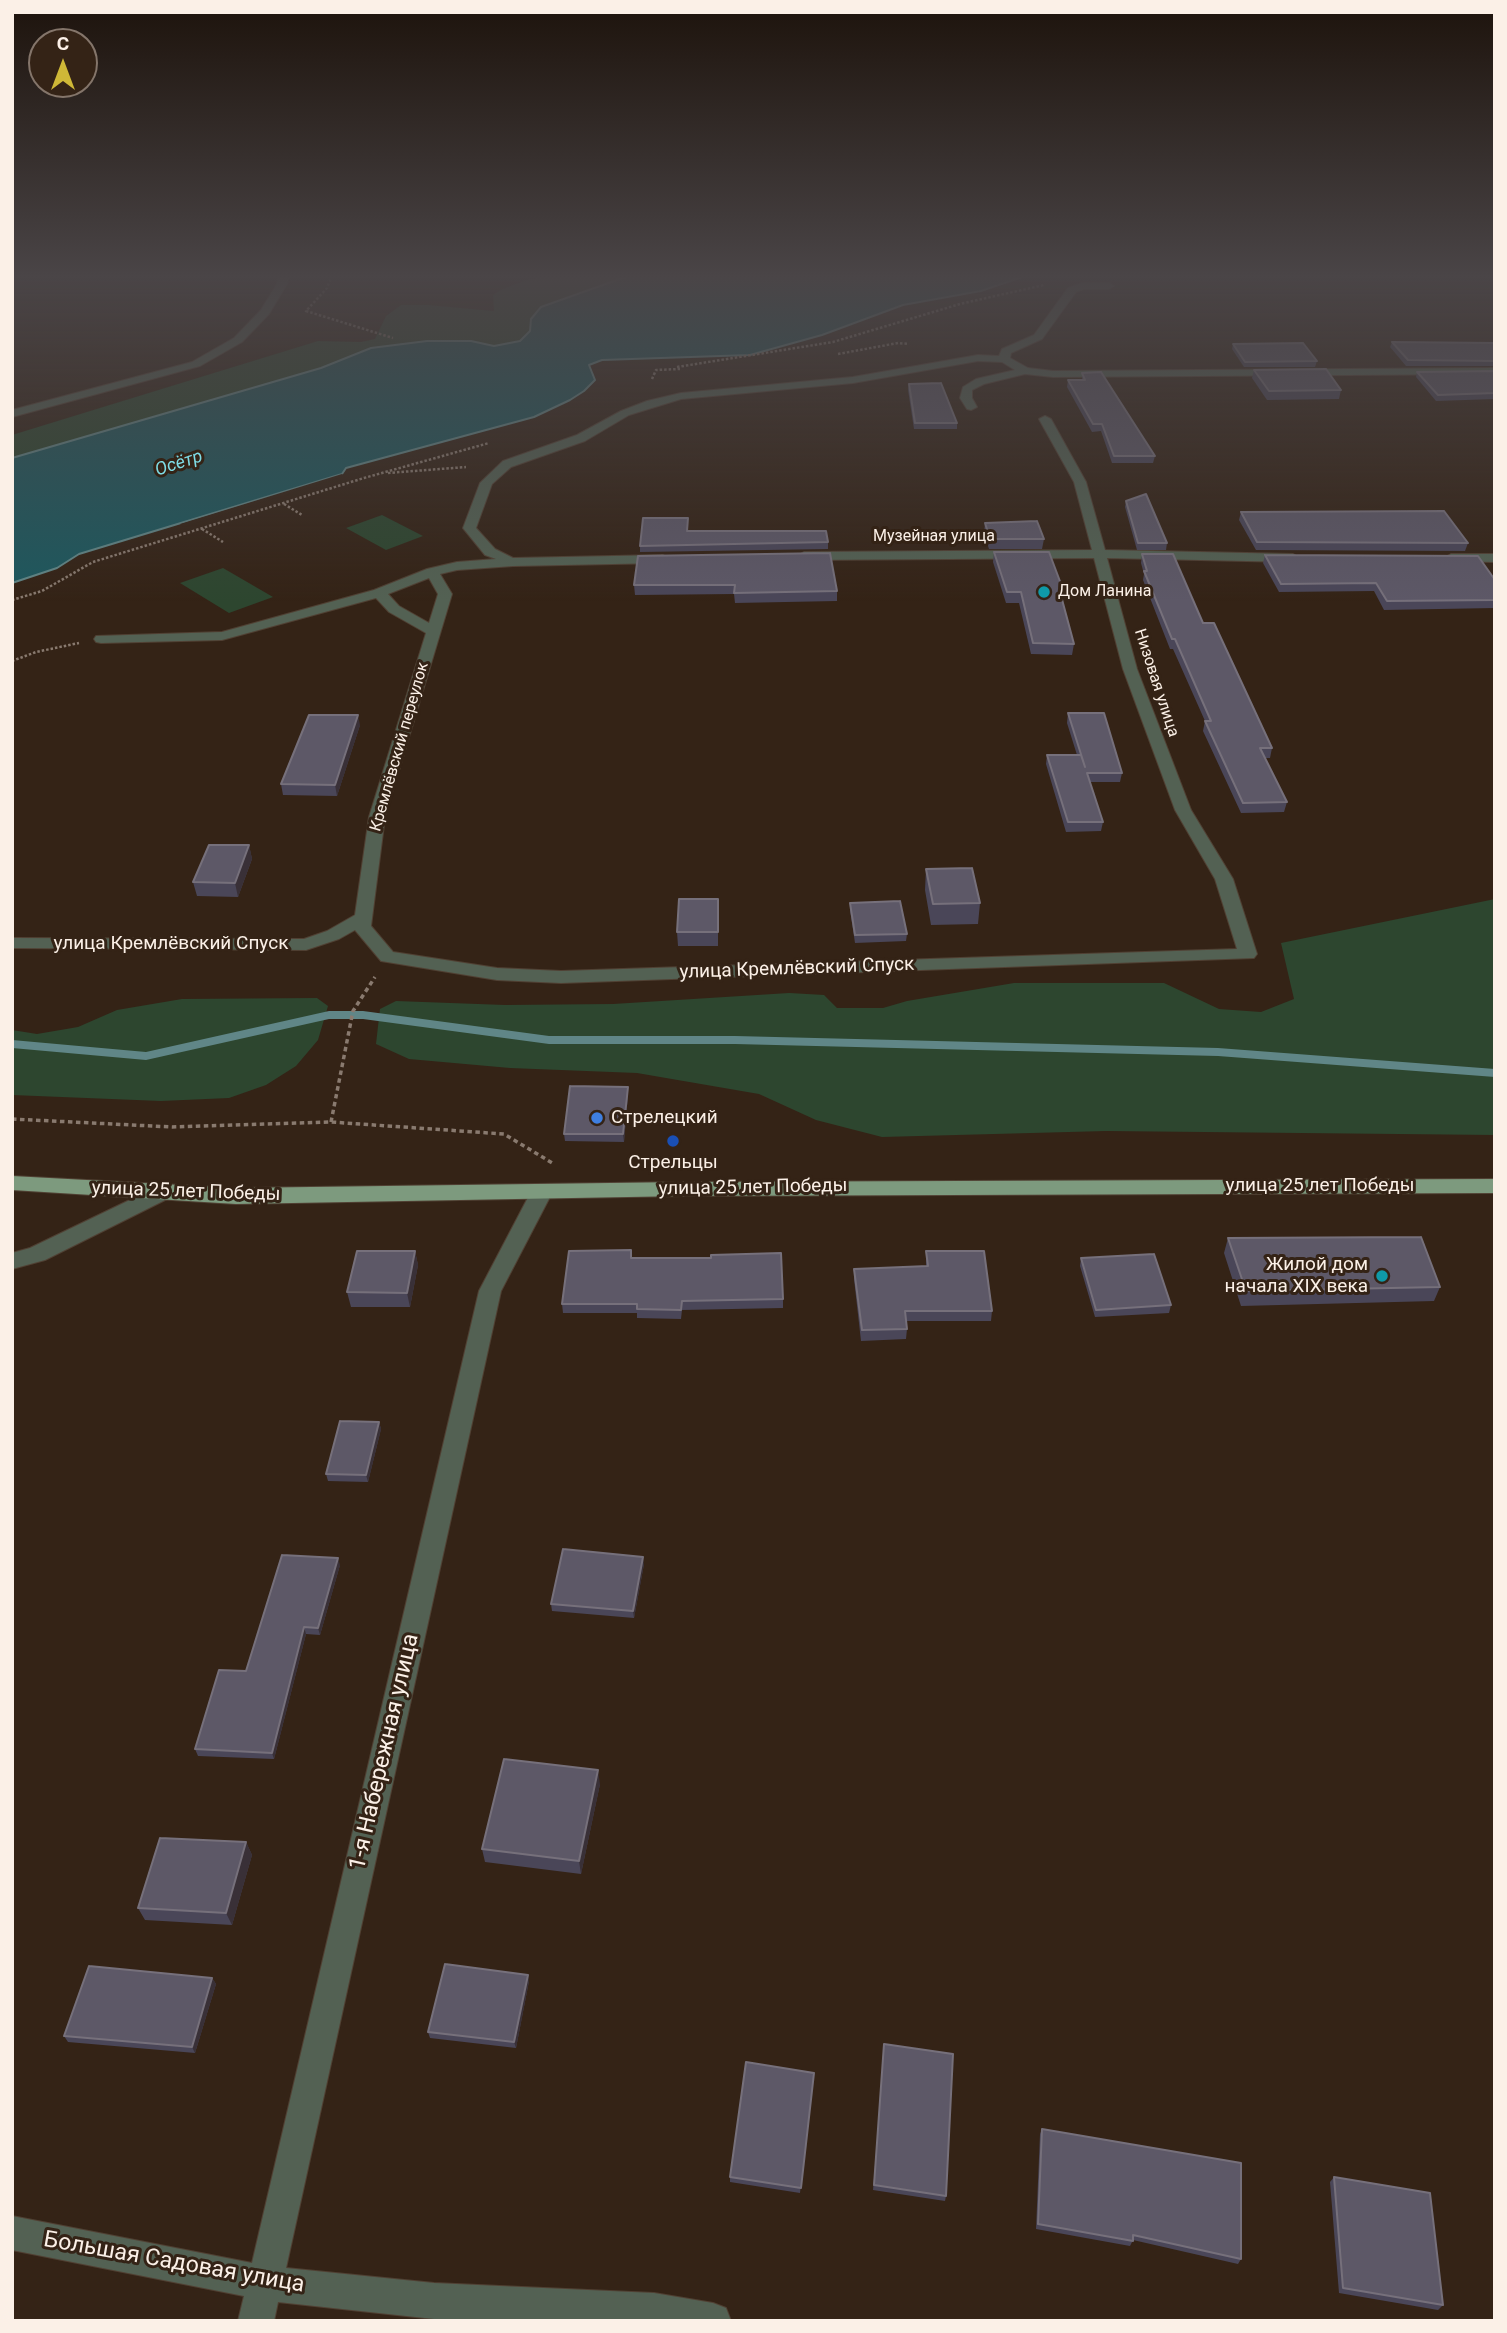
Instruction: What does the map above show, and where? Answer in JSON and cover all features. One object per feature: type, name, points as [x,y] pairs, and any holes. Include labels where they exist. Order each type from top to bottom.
[{"type":"main road","name":"улица 25 лет Победы","points":[[12,1183],[161,1193],[291,1196],[1236,1185],[1495,1186]]},
{"type":"street","points":[[12,414],[123,384]]},
{"type":"street","points":[[513,562],[490,552],[469,528],[486,483],[506,464],[581,438],[625,413],[651,403],[791,384]]},
{"type":"street","points":[[971,407],[966,398],[967,389],[977,384]]},
{"type":"street","name":"Низовая улица","points":[[1045,419],[1080,482],[1130,669],[1182,810],[1224,879],[1248,954]]},
{"type":"street","name":"Музейная улица","points":[[785,556],[1101,554],[1303,558]]},
{"type":"street","points":[[1440,558],[1495,558]]},
{"type":"street","points":[[101,639],[222,636],[379,593],[432,572],[457,566],[513,562],[675,559]]},
{"type":"street","name":"Кремлёвский переулок","points":[[363,922],[377,817],[445,594],[432,572]]},
{"type":"street","points":[[379,593],[394,609],[433,631]]},
{"type":"street","points":[[363,922],[387,957]]},
{"type":"street","name":"улица Кремлёвский Спуск","points":[[12,943],[306,945],[363,922]]},
{"type":"street","name":"улица Кремлёвский Спуск","points":[[387,957],[497,974],[561,977],[1248,954]]},
{"type":"street","points":[[12,1261],[37,1254],[161,1193]]},
{"type":"street","name":"1-я Набережная улица","points":[[256,2321],[489,1292],[541,1193]]},
{"type":"street","name":"Большая Садовая улица","points":[[12,2233],[265,2284],[434,2301],[654,2311],[713,2321]]},
{"type":"path","points":[[12,600],[42,591],[93,562],[376,474],[492,442]]},
{"type":"path","points":[[376,474],[506,464]]},
{"type":"path","points":[[283,503],[302,514]]},
{"type":"path","points":[[201,529],[223,542]]},
{"type":"path","points":[[12,661],[36,652],[101,639]]},
{"type":"path","points":[[331,1122],[353,1011],[387,957]]},
{"type":"path","points":[[12,1119],[172,1127],[331,1122],[503,1134],[551,1159],[577,1191]]},
{"type":"green space","points":[[178,384],[267,384],[12,458],[12,435]]},
{"type":"green space","points":[[382,515],[423,536],[386,550],[346,528]]},
{"type":"green space","points":[[223,568],[273,597],[229,613],[180,583]]},
{"type":"green space","points":[[1495,899],[1495,1135],[1106,1131],[882,1137],[816,1120],[759,1094],[637,1073],[510,1068],[409,1059],[376,1044],[380,1009],[396,1001],[505,1005],[613,1004],[789,993],[824,995],[837,1008],[883,1008],[907,1001],[1014,983],[1164,983],[1219,1009],[1261,1012],[1294,999],[1281,943]]},
{"type":"green space","points":[[317,998],[328,1006],[318,1040],[296,1066],[266,1085],[229,1098],[161,1101],[12,1095],[12,1030],[37,1034],[78,1027],[117,1010],[182,999]]},
{"type":"water","name":"Осётр","points":[[267,384],[591,384],[570,400],[534,417],[346,468],[342,474],[79,554],[57,568],[12,583],[12,458]]},
{"type":"pier","points":[[342,474],[345,476],[184,527],[180,524]]},
{"type":"building","points":[[909,384],[941,384],[957,423],[915,423]]},
{"type":"building","points":[[1070,384],[1109,384],[1155,456],[1114,456],[1102,424],[1093,424]]},
{"type":"building","points":[[1264,384],[1337,384],[1341,390],[1269,391]]},
{"type":"building","points":[[1428,384],[1495,384],[1495,393],[1438,395]]},
{"type":"building","points":[[1146,494],[1167,543],[1138,543],[1126,501]]},
{"type":"building","points":[[1444,511],[1468,543],[1257,542],[1241,512]]},
{"type":"building","points":[[643,518],[688,518],[687,531],[826,531],[828,542],[640,546]]},
{"type":"building","points":[[1037,521],[1044,539],[990,539],[985,523]]},
{"type":"building","points":[[994,552],[1049,552],[1064,592],[1060,592],[1074,644],[1033,643],[1021,592],[1007,592]]},
{"type":"building","points":[[830,553],[837,591],[734,593],[735,585],[634,585],[638,556]]},
{"type":"building","points":[[1142,554],[1173,554],[1203,623],[1214,623],[1272,748],[1260,748],[1287,802],[1243,803],[1205,721],[1211,721],[1175,639],[1172,639],[1144,571],[1147,571]]},
{"type":"building","points":[[1265,555],[1478,556],[1495,580],[1495,600],[1387,601],[1376,583],[1281,584]]},
{"type":"building","points":[[1068,713],[1104,713],[1122,773],[1087,773],[1103,822],[1068,822],[1047,755],[1081,755],[1085,767]]},
{"type":"building","points":[[309,715],[358,715],[335,785],[281,784]]},
{"type":"building","points":[[209,845],[249,845],[235,883],[193,882]]},
{"type":"building","points":[[972,868],[980,903],[933,904],[926,869]]},
{"type":"building","points":[[679,899],[718,899],[718,932],[677,932]]},
{"type":"building","points":[[900,901],[907,934],[855,935],[850,903]]},
{"type":"building","name":"Стрелецкий","points":[[570,1086],[628,1087],[623,1134],[564,1134]]},
{"type":"building","points":[[1421,1237],[1440,1287],[1246,1291],[1228,1238]]},
{"type":"building","points":[[631,1250],[631,1258],[711,1258],[711,1255],[781,1253],[783,1299],[682,1301],[681,1310],[637,1309],[637,1304],[562,1304],[569,1251]]},
{"type":"building","points":[[357,1251],[415,1251],[407,1293],[347,1292]]},
{"type":"building","points":[[926,1251],[984,1251],[992,1311],[905,1311],[907,1329],[862,1330],[854,1269],[928,1266]]},
{"type":"building","points":[[1154,1254],[1171,1305],[1096,1310],[1081,1258]]},
{"type":"building","points":[[340,1421],[379,1422],[366,1475],[326,1474]]},
{"type":"building","points":[[563,1549],[643,1557],[633,1611],[551,1604]]},
{"type":"building","points":[[282,1555],[338,1558],[318,1628],[304,1627],[272,1753],[195,1749],[219,1670],[246,1671]]},
{"type":"building","points":[[504,1759],[598,1770],[579,1861],[482,1849]]},
{"type":"building","points":[[160,1838],[246,1842],[226,1913],[138,1908]]},
{"type":"building","points":[[445,1964],[528,1975],[514,2042],[428,2032]]},
{"type":"building","points":[[89,1966],[212,1978],[192,2047],[64,2036]]},
{"type":"building","points":[[884,2044],[953,2054],[946,2196],[874,2185]]},
{"type":"building","points":[[746,2062],[814,2073],[801,2188],[730,2177]]},
{"type":"building","points":[[1042,2129],[1241,2163],[1241,2259],[1133,2235],[1133,2241],[1038,2224]]},
{"type":"building","points":[[1334,2177],[1430,2193],[1443,2305],[1343,2288]]},
{"type":"waterway","points":[[12,1044],[146,1056],[329,1015],[363,1015],[549,1040],[735,1040],[1218,1052],[1495,1073]]},
{"type":"place","name":"Дом Ланина","points":[[1044,592]]},
{"type":"place","name":"Стрелецкий","points":[[597,1118]]},
{"type":"place","name":"Стрельцы","points":[[673,1141]]},
{"type":"place","name":"Жилой дом начала XIX века","points":[[1382,1276]]}]
